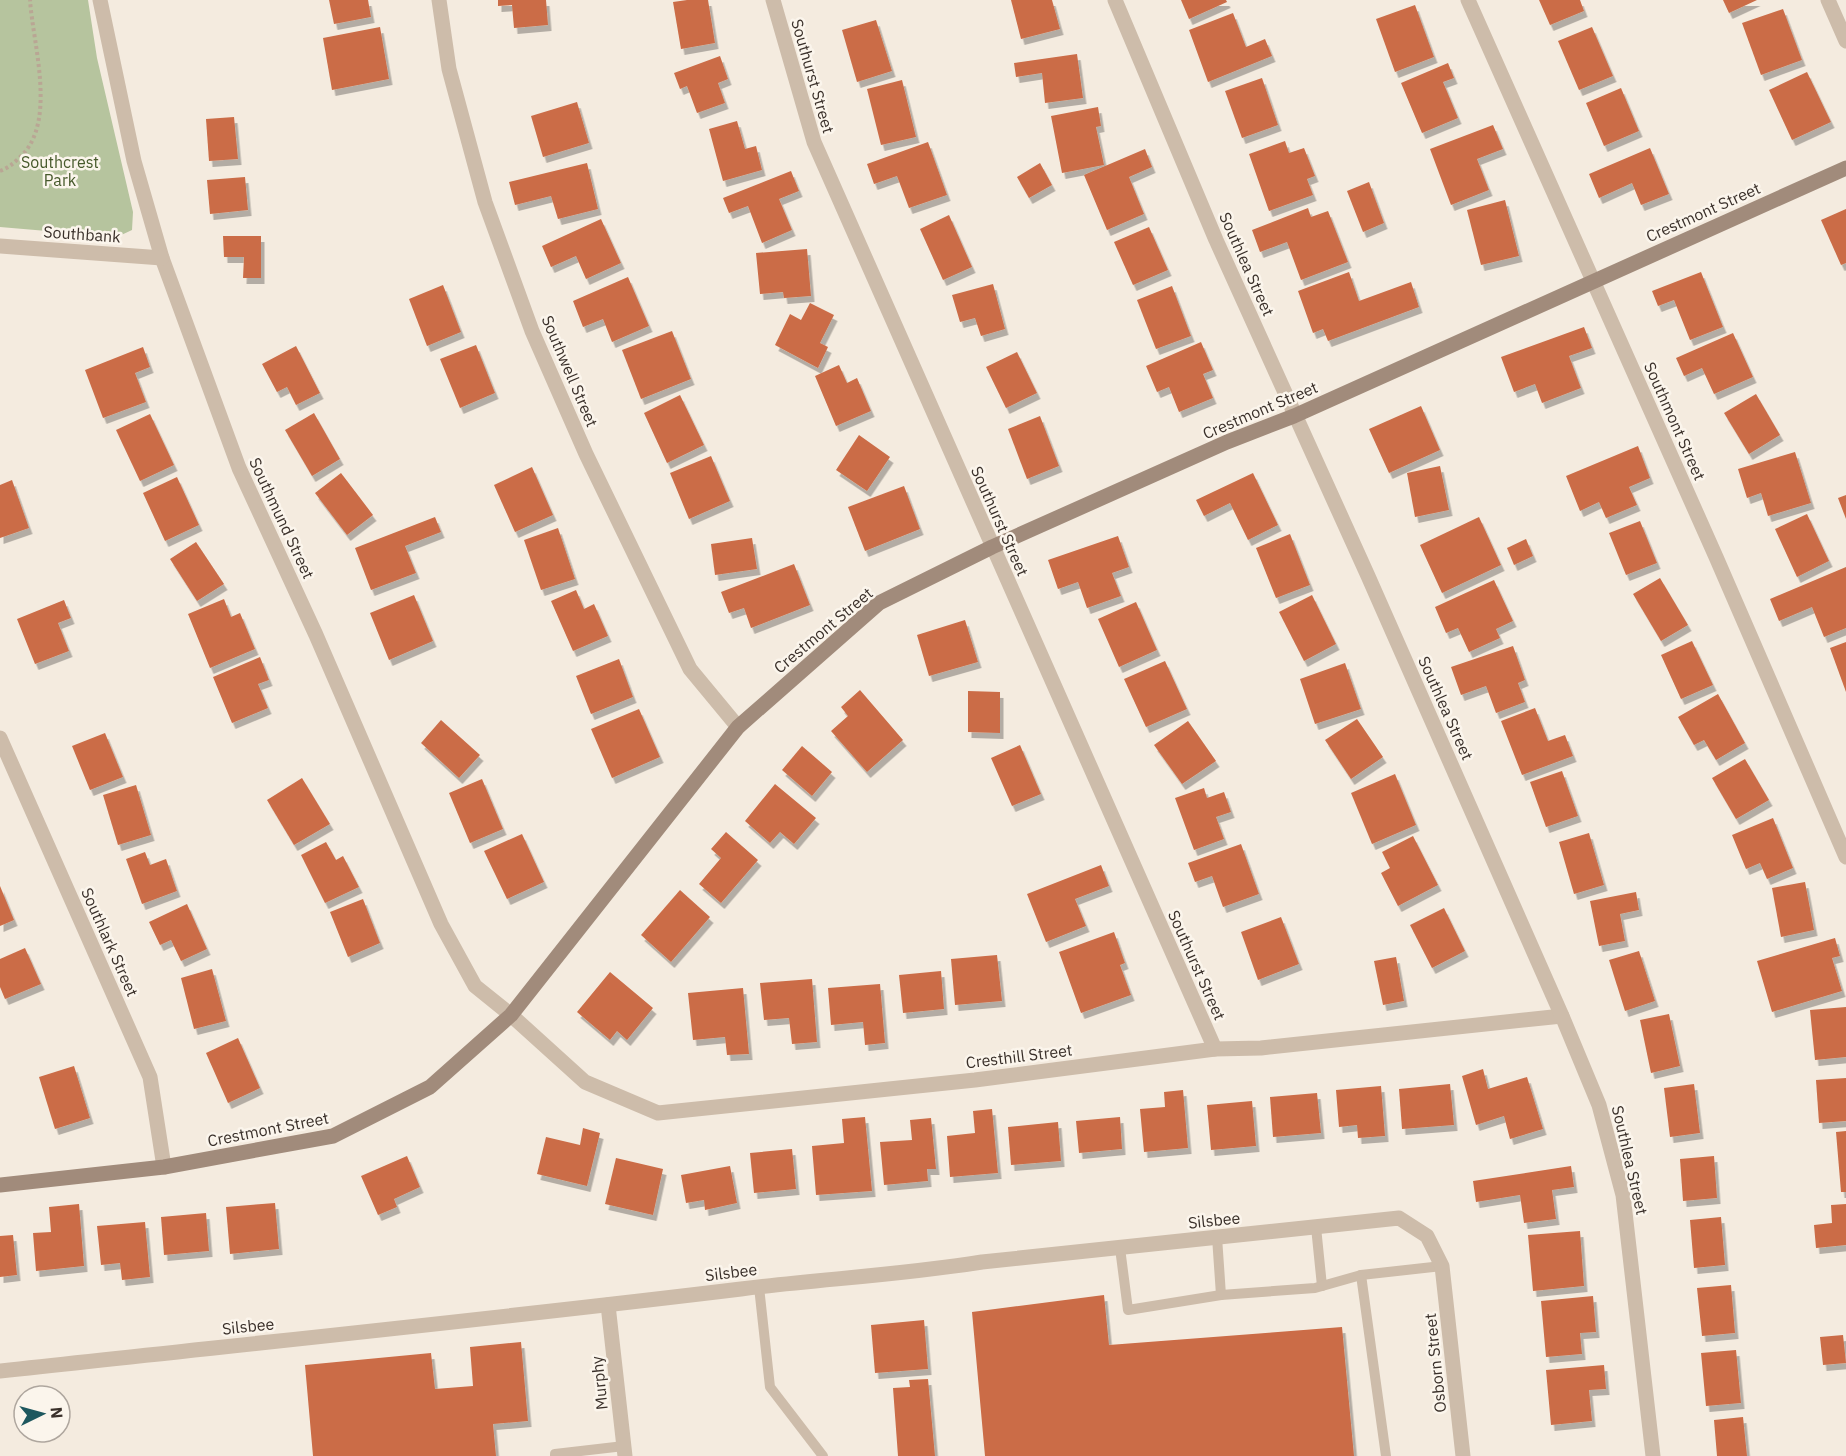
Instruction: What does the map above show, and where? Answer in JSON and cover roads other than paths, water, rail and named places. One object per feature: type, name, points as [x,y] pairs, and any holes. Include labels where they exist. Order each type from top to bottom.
[{"type":"street","name":"Southmund Street","points":[[100,0],[134,160],[162,258],[239,468],[316,635],[441,924],[475,986],[511,1015]]},
{"type":"street","name":"Southwell Street","points":[[439,0],[449,69],[485,202],[532,331],[586,454],[690,669],[738,727]]},
{"type":"street","name":"Southurst Street","points":[[773,0],[814,142],[1215,1049]]},
{"type":"street","name":"Southlea Street","points":[[1115,0],[1216,240],[1368,576],[1599,1105],[1623,1195],[1653,1456]]},
{"type":"street","name":"Southmont Street","points":[[1468,0],[1711,546],[1846,857]]},
{"type":"street","points":[[1828,0],[1846,41]]},
{"type":"street","name":"Crestmont Street","points":[[0,1185],[164,1167],[333,1136],[430,1087],[511,1015],[738,727],[879,603],[992,547],[1227,442],[1294,416],[1846,168]]},
{"type":"street","name":"Southbank","points":[[0,246],[162,258]]},
{"type":"street","name":"Southlark Street","points":[[0,738],[150,1077],[164,1167]]},
{"type":"street","name":"Cresthill Street","points":[[511,1015],[585,1082],[658,1113],[975,1080],[1215,1049],[1261,1048],[1562,1016]]},
{"type":"street","name":"Silsbee","points":[[0,1371],[1399,1218],[1427,1236],[1442,1266]]},
{"type":"street","name":"Osborn Street","points":[[1442,1266],[1463,1456]]},
{"type":"street","name":"Murphy","points":[[608,1305],[624,1451]]},
{"type":"lane","points":[[1316,1227],[1322,1286]]},
{"type":"lane","points":[[1217,1238],[1221,1295]]},
{"type":"lane","points":[[1120,1248],[1128,1310],[1221,1295],[1315,1288],[1361,1275],[1442,1266]]},
{"type":"lane","points":[[1361,1275],[1386,1456]]},
{"type":"lane","points":[[759,1287],[770,1387],[823,1456]]},
{"type":"lane","points":[[555,1456],[555,1454],[624,1451]]},
{"type":"park label","name":"Southcrest Park","points":[[60,171]]}]
